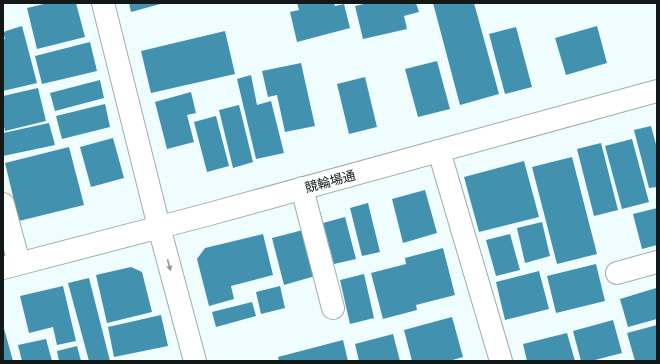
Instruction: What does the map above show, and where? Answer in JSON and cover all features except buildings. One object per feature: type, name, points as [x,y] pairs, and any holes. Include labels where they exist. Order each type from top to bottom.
[{"type":"street","points":[[103,3],[159,227],[195,361]]},
{"type":"street","name":"競輪場通","points":[[11,265],[159,227],[657,91]]},
{"type":"street","points":[[439,151],[502,361]]},
{"type":"street","points":[[302,188],[333,308]]},
{"type":"street","points":[[3,204],[11,265]]},
{"type":"street","points":[[617,273],[657,262]]}]
